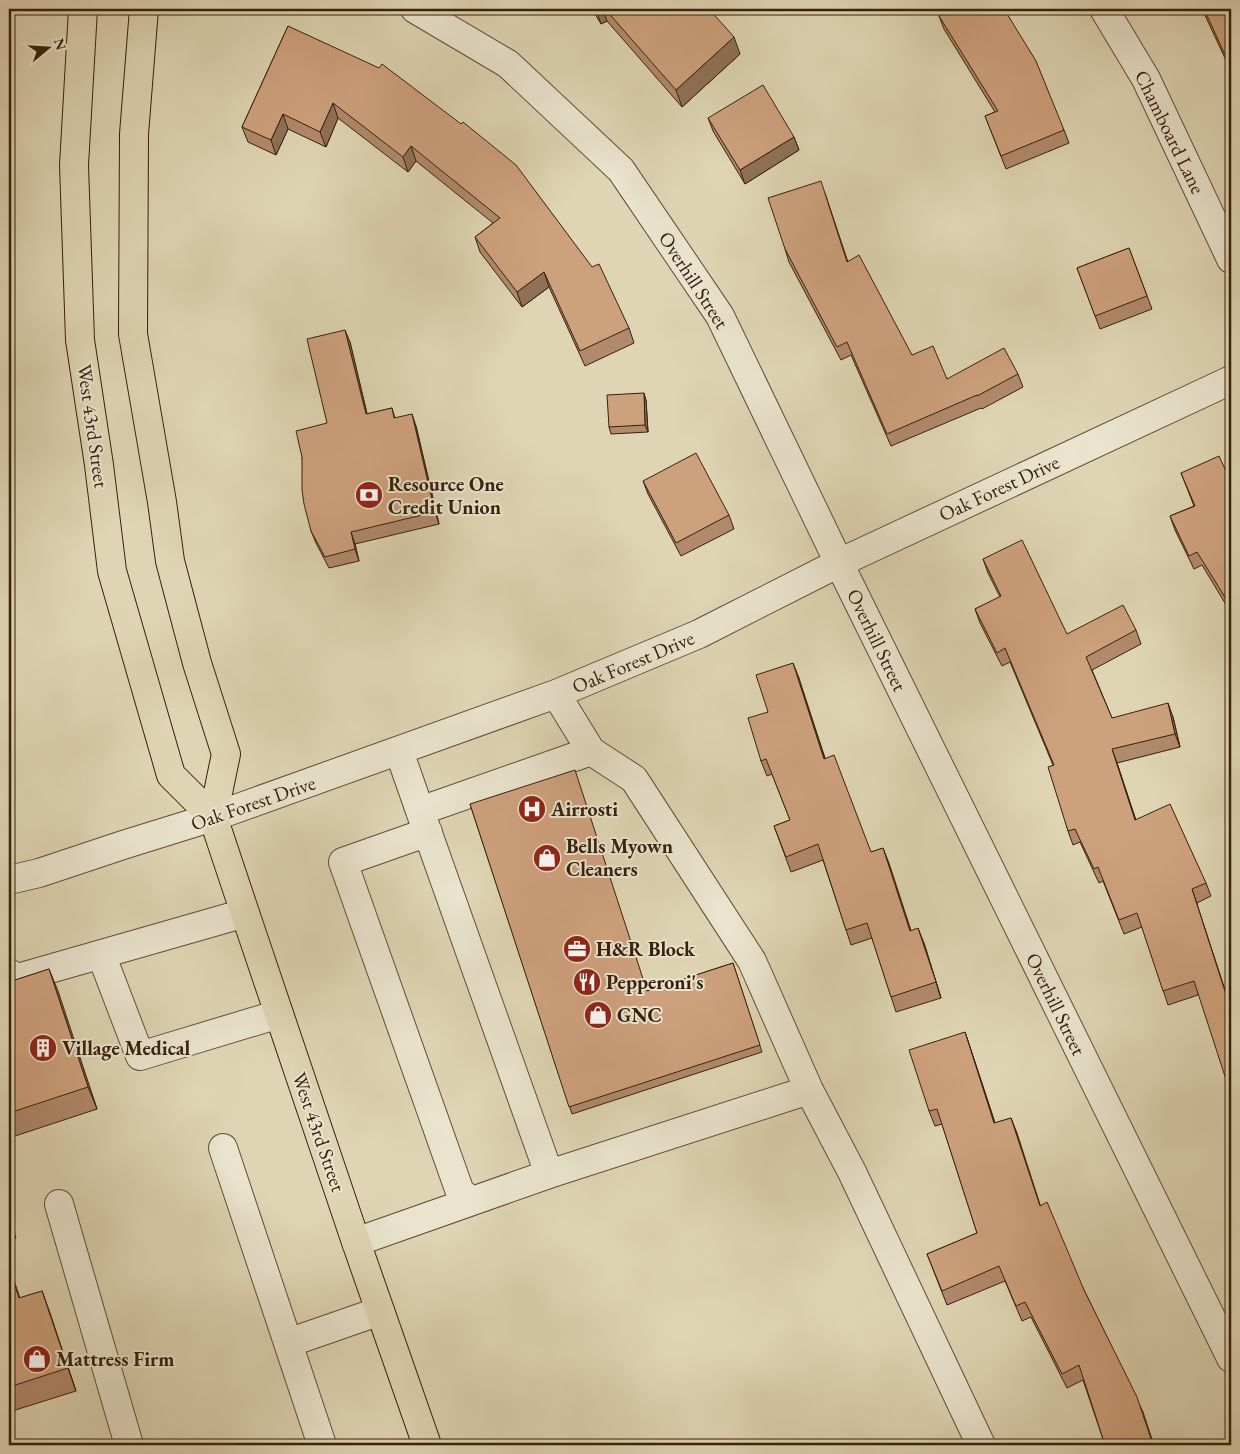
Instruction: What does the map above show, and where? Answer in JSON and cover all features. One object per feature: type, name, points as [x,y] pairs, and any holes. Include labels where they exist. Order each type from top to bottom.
[{"type":"main road","name":"West 43rd Street","points":[[83,9],[74,165],[80,340],[99,465],[112,571],[171,775],[214,818],[356,1242],[427,1445]]},
{"type":"main road","name":"West 43rd Street","points":[[144,9],[134,134],[133,334],[162,502],[170,561],[197,663],[226,754],[214,818]]},
{"type":"street","name":"Overhill Street","points":[[415,9],[508,64],[621,170],[720,316],[839,563],[1231,1358]]},
{"type":"street","name":"Chamboard Lane","points":[[1104,9],[1146,78],[1231,259]]},
{"type":"street","name":"Oak Forest Drive","points":[[9,880],[39,873],[123,845],[214,818],[556,694],[699,634],[839,563],[1231,380]]},
{"type":"street","points":[[556,694],[591,751],[634,779],[752,961],[810,1090],[852,1172],[981,1445]]},
{"type":"street","points":[[399,751],[549,1174]]},
{"type":"street","points":[[472,1201],[460,1192],[343,862],[424,822],[591,751]]},
{"type":"street","points":[[9,973],[11,980],[245,913]]},
{"type":"street","points":[[101,954],[140,1056],[279,1014]]},
{"type":"street","points":[[356,1242],[549,1174],[810,1090]]},
{"type":"street","points":[[223,1148],[322,1445]]},
{"type":"street","points":[[59,1204],[122,1443]]},
{"type":"street","points":[[288,1343],[380,1311]]},
{"type":"building","points":[[605,9],[709,9],[734,37],[676,90]]},
{"type":"building","points":[[951,9],[1004,9],[1036,61],[1064,130],[1001,156],[985,116],[998,111],[939,16]]},
{"type":"building","points":[[1204,9],[1231,9],[1231,68]]},
{"type":"building","points":[[288,26],[379,68],[382,64],[461,124],[463,122],[516,165],[592,267],[599,264],[629,328],[580,351],[544,272],[517,292],[475,237],[500,218],[411,146],[403,157],[333,103],[320,132],[283,114],[271,140],[242,127]]},
{"type":"building","points":[[763,85],[794,137],[740,170],[708,118]]},
{"type":"building","points":[[821,181],[847,262],[859,255],[912,355],[933,346],[947,379],[1004,348],[1018,374],[977,396],[887,434],[847,342],[837,347],[785,249],[768,198]]},
{"type":"building","points":[[1129,248],[1147,296],[1095,316],[1077,268]]},
{"type":"building","name":"Resource One Credit Union","points":[[345,330],[366,414],[392,408],[394,418],[412,414],[435,512],[351,532],[355,549],[325,557],[311,531],[304,504],[302,457],[296,431],[327,423],[307,339]]},
{"type":"building","points":[[644,393],[645,425],[609,427],[607,395]]},
{"type":"building","points":[[696,453],[729,515],[676,543],[643,481]]},
{"type":"building","points":[[1219,456],[1231,482],[1231,607],[1197,552],[1189,556],[1170,516],[1195,506],[1181,473]]},
{"type":"building","points":[[1022,540],[1067,634],[1123,605],[1136,630],[1086,657],[1112,718],[1168,703],[1175,734],[1112,749],[1135,820],[1170,804],[1206,883],[1192,889],[1231,1010],[1231,1095],[1194,981],[1163,991],[1137,913],[1119,920],[1098,867],[1094,869],[1075,829],[1068,831],[1048,767],[1054,765],[1005,648],[997,653],[975,609],[1001,596],[983,559]]},
{"type":"building","points":[[793,663],[824,759],[834,755],[871,852],[883,848],[910,931],[918,928],[936,982],[891,997],[867,923],[846,930],[818,844],[786,857],[774,826],[790,820],[766,759],[761,761],[748,718],[768,712],[756,675]]},
{"type":"building","points":[[575,770],[647,991],[733,963],[760,1045],[569,1107],[470,804]]},
{"type":"building","name":"Village Medical","points":[[49,969],[88,1087],[9,1113],[9,982]]},
{"type":"building","points":[[965,1032],[994,1123],[1011,1118],[1040,1206],[1047,1202],[1084,1290],[1137,1397],[1153,1445],[1105,1445],[1079,1365],[1062,1374],[1025,1302],[1016,1306],[999,1266],[942,1291],[927,1254],[977,1233],[937,1109],[929,1111],[909,1050]]},
{"type":"building","name":"Mattress Firm","points":[[9,1268],[19,1298],[42,1291],[68,1368],[9,1387]]},
{"type":"place","name":"Resource One Credit Union","points":[[369,495]]},
{"type":"place","name":"Airrosti","points":[[532,809]]},
{"type":"place","name":"Bells Myown Cleaners","points":[[547,858]]},
{"type":"place","name":"H&R Block","points":[[577,949]]},
{"type":"place","name":"Pepperoni's","points":[[587,982]]},
{"type":"place","name":"GNC","points":[[598,1015]]},
{"type":"place","name":"Village Medical","points":[[43,1048]]},
{"type":"place","name":"Mattress Firm","points":[[37,1359]]}]
